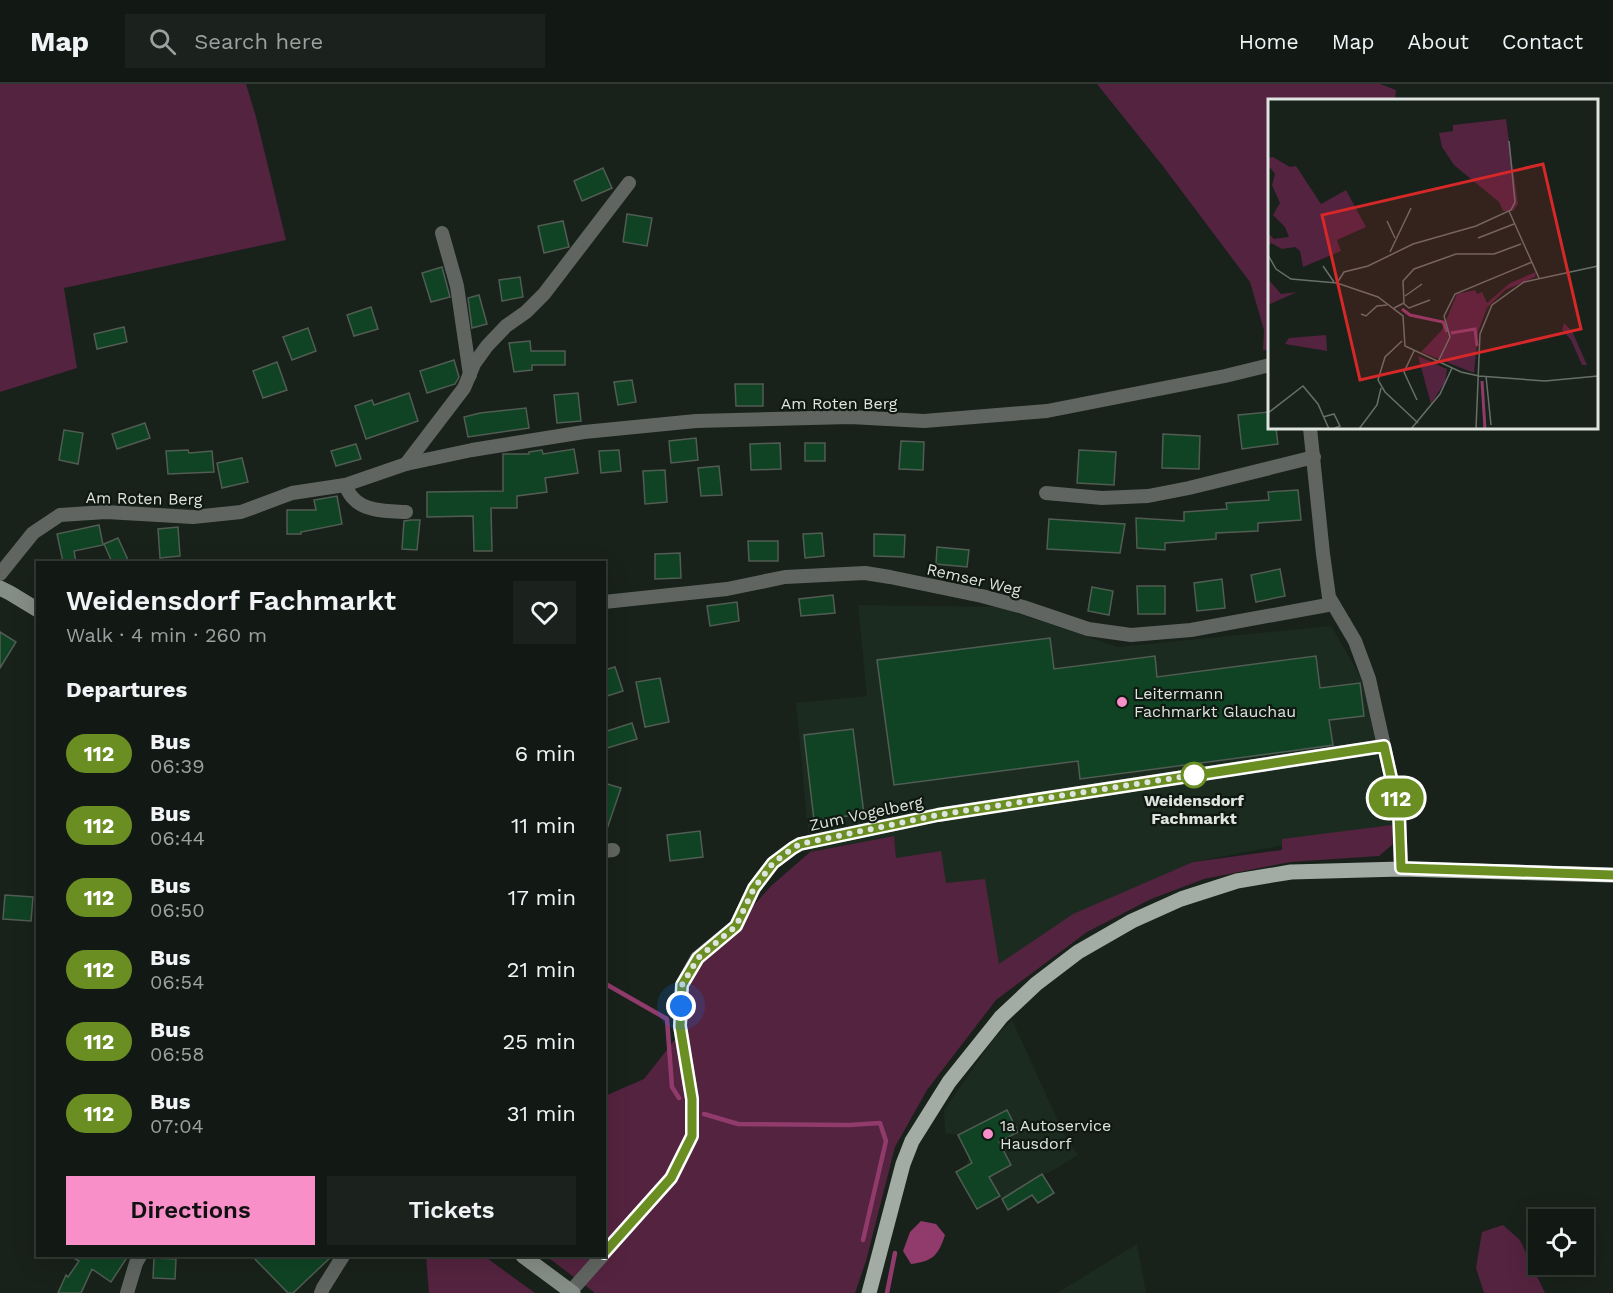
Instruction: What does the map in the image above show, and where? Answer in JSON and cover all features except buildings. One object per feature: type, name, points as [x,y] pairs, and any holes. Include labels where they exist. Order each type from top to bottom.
[{"type":"main road","points":[[0,588],[36,609]]},
{"type":"main road","points":[[869,1293],[903,1164],[912,1141],[949,1082],[1001,1017],[1036,984],[1078,951],[1132,921],[1181,899],[1237,881],[1291,872],[1401,868],[1613,875]]},
{"type":"main road","points":[[524,1257],[572,1292]]},
{"type":"street","points":[[406,464],[464,388],[474,364],[487,346],[506,326],[526,312],[544,294],[629,183]]},
{"type":"street","points":[[442,233],[457,286],[470,375]]},
{"type":"street","name":"Am Roten Berg","points":[[0,574],[33,534],[60,515],[106,512],[193,517],[241,512],[292,493],[345,485],[406,464],[472,450],[585,432],[696,421],[850,417],[924,421],[1047,411],[1225,376],[1268,365]]},
{"type":"street","points":[[1310,429],[1329,597],[1355,641],[1369,679],[1399,813],[1401,868]]},
{"type":"street","points":[[1046,493],[1102,498],[1148,496],[1314,457]]},
{"type":"street","points":[[345,485],[357,502],[367,507],[381,511],[406,512]]},
{"type":"street","name":"Remser Weg","points":[[606,602],[727,589],[785,578],[865,573],[982,596],[1088,629],[1131,635],[1191,630],[1333,604]]},
{"type":"street","name":"Zum Vogelberg","points":[[606,1251],[671,1178],[692,1136],[692,1099],[680,1026],[682,985],[698,958],[736,926],[754,888],[773,863],[793,848],[800,844],[938,815],[1384,746]]},
{"type":"street","points":[[127,1293],[135,1263],[139,1257]]},
{"type":"street","points":[[321,1293],[342,1257]]},
{"type":"street","name":"Zum Vogelberg","points":[[572,1292],[601,1257]]},
{"type":"shaded area","points":[[0,84],[246,84],[286,240],[64,288],[77,368],[0,392]]},
{"type":"shaded area","points":[[1097,84],[1380,84],[1396,90],[1395,99],[1268,99],[1268,350],[1263,350],[1264,330],[1250,282],[1162,165]]},
{"type":"shaded area","points":[[858,605],[998,607],[1118,647],[1331,626],[1363,681],[1392,825],[1193,862],[998,965],[985,880],[946,883],[896,858],[894,836],[810,852],[796,703],[867,696]]},
{"type":"shaded area","points":[[1392,825],[1393,844],[1379,856],[1290,862],[1204,879],[1151,899],[1087,932],[996,1000],[927,1090],[895,1147],[866,1261],[855,1293],[595,1293],[547,1257],[606,1257],[606,1096],[644,1079],[687,1024],[688,991],[697,968],[771,886],[810,852],[894,836],[896,858],[941,851],[946,883],[985,879],[999,964],[1073,914],[1193,862],[1282,850],[1282,839]]},
{"type":"shaded area","points":[[1012,1020],[1063,1132],[1078,1155],[1002,1199],[999,1196],[977,1209],[956,1172],[966,1166],[969,1157],[958,1135],[945,1133],[944,1110],[992,1041]]},
{"type":"shaded area","points":[[921,1221],[936,1224],[945,1235],[934,1256],[911,1264],[903,1251],[910,1232]]},
{"type":"shaded area","points":[[1503,1225],[1520,1240],[1528,1257],[1528,1275],[1537,1275],[1545,1293],[1484,1293],[1476,1268],[1482,1232]]},
{"type":"shaded area","points":[[1137,1244],[1146,1293],[1057,1293]]},
{"type":"shaded area","points":[[426,1257],[485,1257],[535,1293],[429,1293]]},
{"type":"waterway","points":[[606,984],[667,1019],[672,1087],[679,1098]]},
{"type":"waterway","points":[[704,1114],[738,1124],[880,1123],[886,1141],[863,1240]]},
{"type":"waterway","points":[[887,1293],[895,1253]]},
{"type":"bus line","name":"112","points":[[606,1251],[671,1178],[692,1136],[692,1099],[680,1026],[682,985],[698,958],[736,926],[754,888],[773,863],[800,844],[938,815],[1384,746],[1399,813],[1401,868],[1613,875]]},
{"type":"place","name":"Leitermann Fachmarkt Glauchau","points":[[1122,702]]},
{"type":"place","name":"Weidensdorf Fachmarkt","points":[[1194,775]]},
{"type":"place","name":"1a Autoservice Hausdorf","points":[[988,1134]]},
{"type":"route","points":[[681,1006],[682,985],[698,958],[736,926],[754,888],[773,863],[800,844],[938,815],[1194,775]]}]
